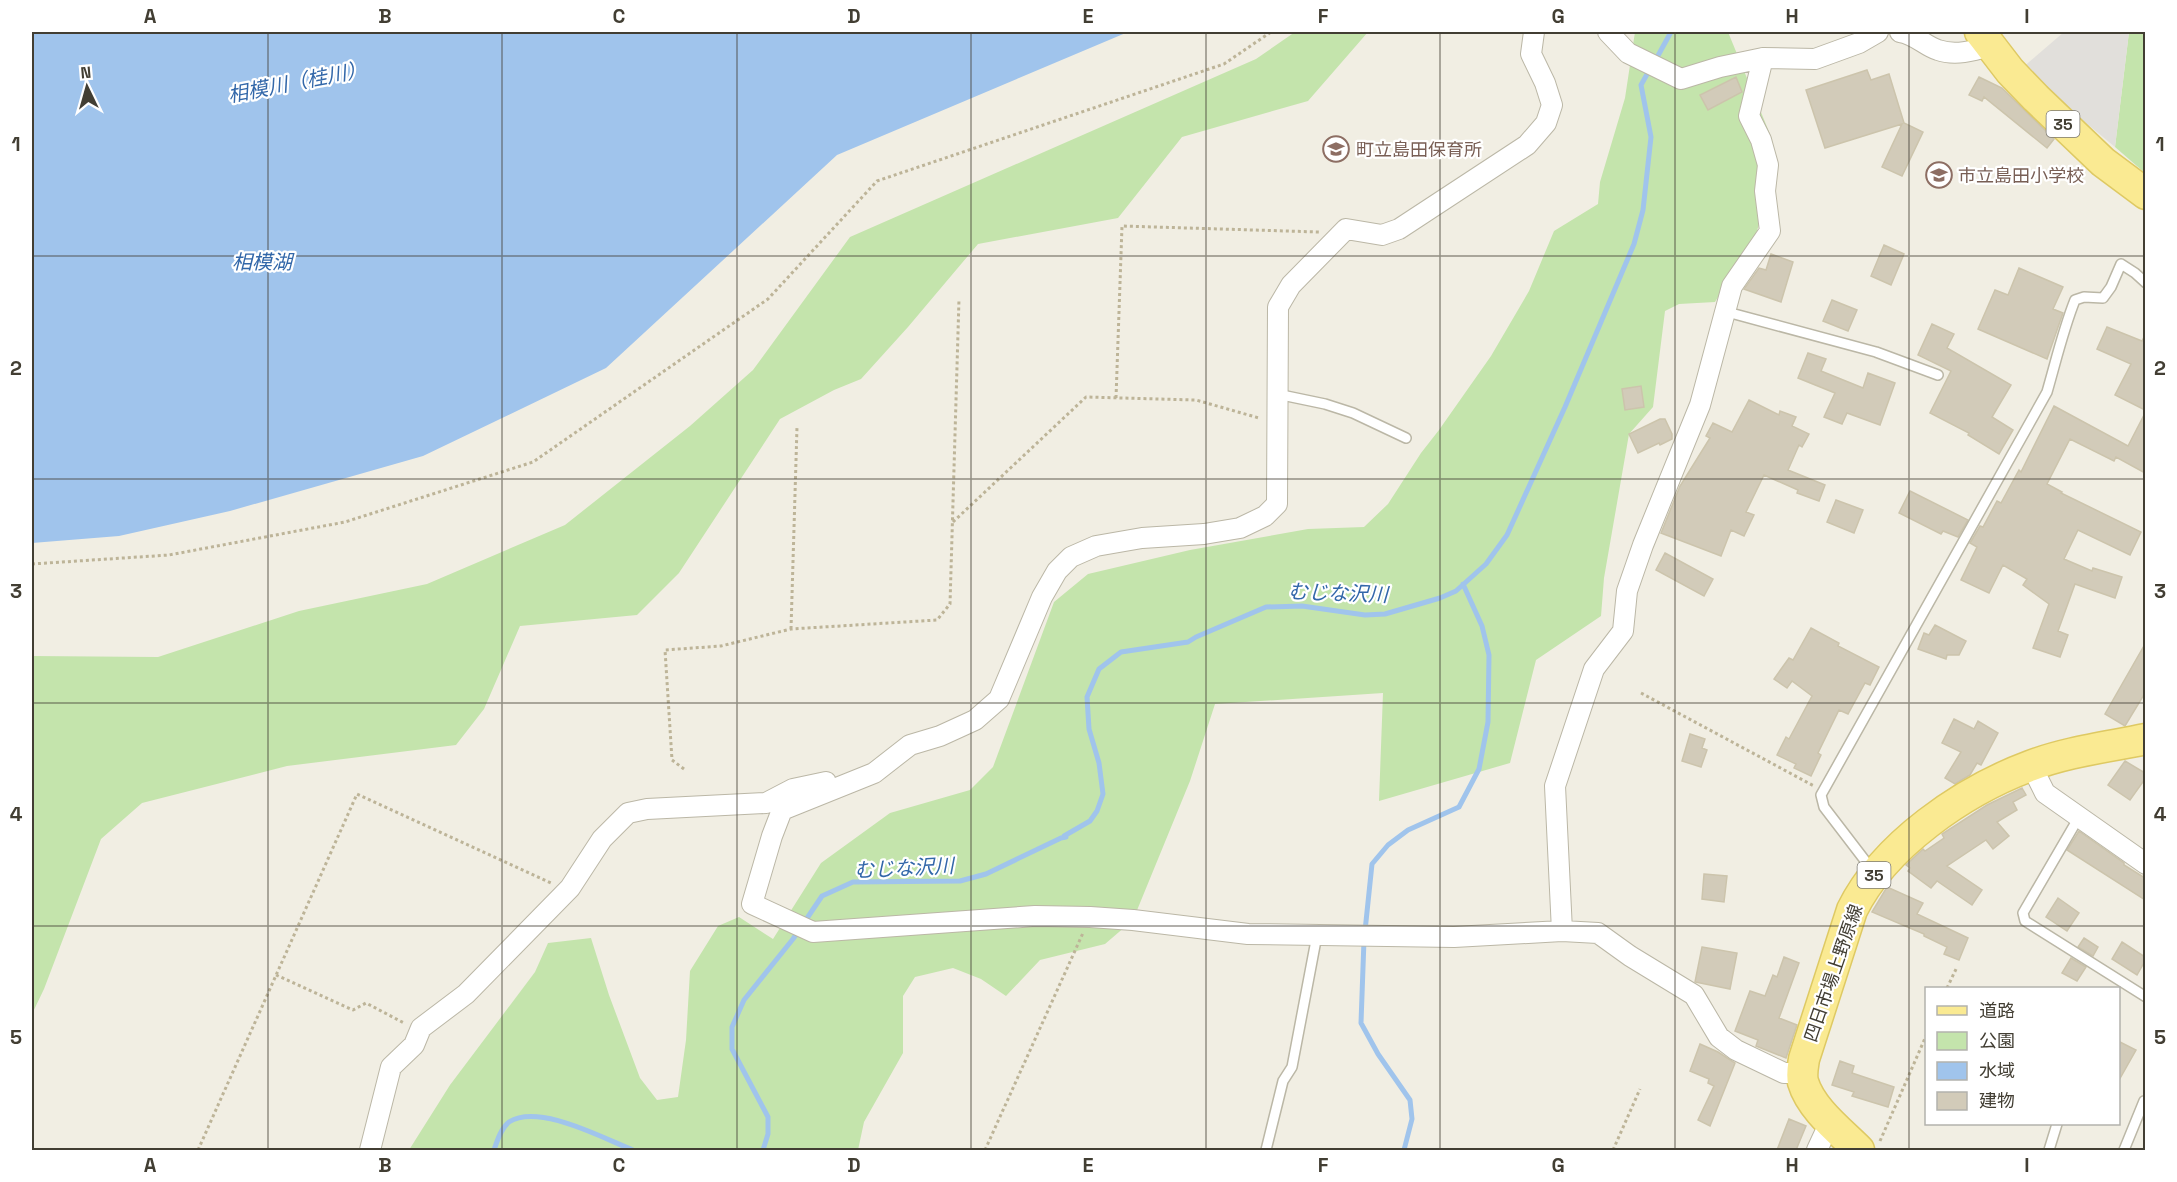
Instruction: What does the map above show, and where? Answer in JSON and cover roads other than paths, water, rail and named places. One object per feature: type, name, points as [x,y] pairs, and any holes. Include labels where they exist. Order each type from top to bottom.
[{"type":"main road","name":"35","points":[[1985,39],[2010,71],[2096,155],[2145,194]]},
{"type":"main road","name":"四日市場上野原線","points":[[1802,1073],[1804,1059],[1852,910],[1875,873],[1904,844],[1954,805],[2031,765],[2145,740]]},
{"type":"main road","points":[[1802,1073],[1810,1098],[1830,1122],[1859,1150]]},
{"type":"street","points":[[1534,32],[1531,54],[1545,83],[1552,105],[1546,123],[1527,145],[1399,229],[1383,235],[1346,229],[1291,285],[1278,307],[1277,504],[1265,516],[1240,528],[1204,534],[1130,540],[1096,546],[1071,557],[1057,571],[1042,597],[999,699],[975,720],[940,736],[910,745],[874,773],[782,810],[752,904],[813,932],[1035,916],[1090,917],[1248,934],[1454,937],[1562,931],[1598,933],[1630,956],[1694,995],[1719,1036],[1736,1050],[1784,1072],[1802,1073]]},
{"type":"street","points":[[1608,32],[1628,53],[1681,79],[1763,58],[1815,59],[1860,43],[1878,32]]},
{"type":"street","points":[[1900,32],[1907,33],[1939,50],[1973,52],[1985,39]]},
{"type":"street","points":[[1562,931],[1555,786],[1594,669],[1623,630],[1627,591],[1643,545],[1700,405],[1732,286],[1770,231],[1765,191],[1768,165],[1761,140],[1749,116],[1763,58]]},
{"type":"street","points":[[2031,765],[2045,793],[2145,864]]},
{"type":"street","points":[[370,1150],[391,1067],[414,1045],[421,1028],[466,994],[567,890],[602,839],[628,813],[647,808],[766,803],[793,789],[835,780],[852,781]]},
{"type":"street","points":[[1817,1150],[1830,1122]]},
{"type":"lane","points":[[1875,873],[1824,807],[1821,795],[2047,392],[2065,325],[2075,300],[2084,297],[2103,298],[2111,287],[2121,264],[2145,283]]},
{"type":"lane","points":[[1726,312],[1875,352],[1938,375]]},
{"type":"lane","points":[[1277,394],[1325,404],[1353,413],[1406,438]]},
{"type":"lane","points":[[2079,817],[2023,913],[2025,921],[2145,997]]},
{"type":"lane","points":[[1266,1150],[1283,1081],[1292,1067],[1318,934]]},
{"type":"lane","points":[[2124,1150],[2144,1101]]},
{"type":"lane","points":[[2049,1150],[2057,1125]]},
{"type":"water","name":"相模湖","points":[[32,32],[1128,32],[837,155],[606,368],[423,456],[230,511],[119,536],[32,543]]},
{"type":"waterway","name":"むじな沢川","points":[[1655,61],[1671,32]]},
{"type":"waterway","name":"むじな沢川","points":[[763,1150],[768,1134],[768,1117],[732,1049],[732,1027],[744,1000],[793,939],[822,896],[853,882],[960,881],[986,874],[1066,837],[1064,836],[1090,821],[1097,811],[1103,794],[1099,763],[1089,729],[1087,697],[1099,669],[1121,652],[1188,642],[1266,607],[1302,606],[1365,615],[1385,614],[1456,591],[1486,564],[1507,535],[1565,407],[1634,244],[1643,210],[1651,137],[1641,85],[1650,69]]},
{"type":"waterway","points":[[1365,931],[1372,864],[1388,845],[1408,830],[1459,807],[1479,769],[1488,722],[1489,655],[1482,626],[1463,584]]},
{"type":"waterway","points":[[1364,940],[1361,1023],[1378,1054],[1410,1100],[1412,1119],[1404,1150]]},
{"type":"waterway","name":"むじな沢川","points":[[494,1150],[506,1125],[522,1117],[537,1117],[571,1125],[633,1150]]},
{"type":"place","name":"町立島田保育所","points":[[1336,149]]},
{"type":"place","name":"市立島田小学校","points":[[1939,175]]},
{"type":"water label","name":"相模川（桂川）","points":[[297,82]]}]
